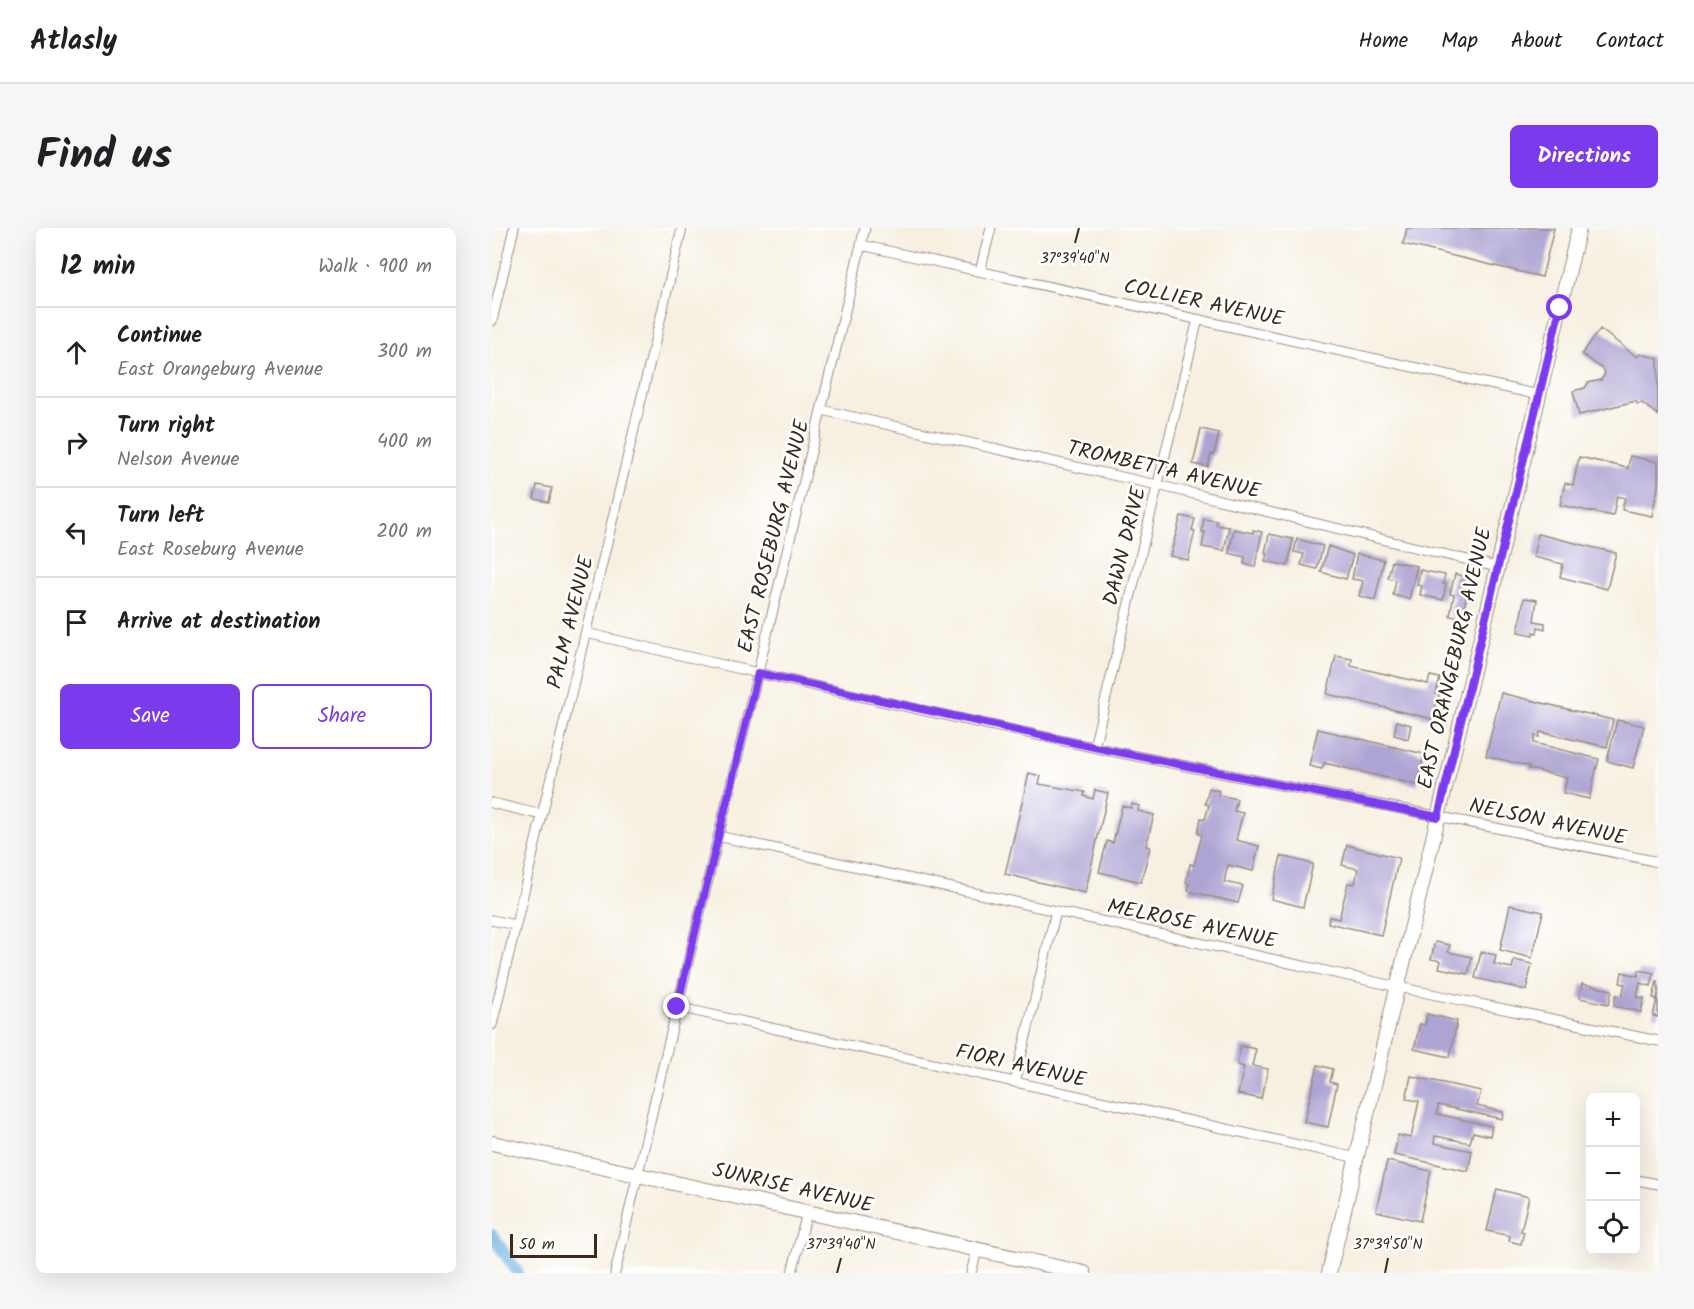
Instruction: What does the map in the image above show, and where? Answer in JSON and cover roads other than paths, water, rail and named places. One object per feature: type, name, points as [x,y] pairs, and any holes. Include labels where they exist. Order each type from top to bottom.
[{"type":"street","points":[[492,321],[514,228]]},
{"type":"street","name":"PALM AVENUE","points":[[492,1025],[682,228]]},
{"type":"street","name":"EAST ROSEBURG AVENUE","points":[[615,1273],[865,228]]},
{"type":"street","points":[[980,272],[991,228]]},
{"type":"street","name":"EAST ORANGEBURG AVENUE","points":[[1329,1273],[1579,228]]},
{"type":"street","name":"COLLIER AVENUE","points":[[861,245],[1539,395]]},
{"type":"street","name":"DAWN DRIVE","points":[[1094,747],[1198,319]]},
{"type":"street","name":"TROMBETTA AVENUE","points":[[822,410],[1157,485],[1497,567]]},
{"type":"street","name":"NELSON AVENUE","points":[[586,633],[1094,747],[1438,817],[1510,829],[1658,862]]},
{"type":"street","points":[[492,802],[542,815]]},
{"type":"street","name":"MELROSE AVENUE","points":[[718,836],[1398,987],[1658,1041]]},
{"type":"street","points":[[1015,1082],[1056,911]]},
{"type":"street","points":[[492,920],[514,925]]},
{"type":"street","name":"FIORI AVENUE","points":[[677,1007],[1357,1158]]},
{"type":"street","name":"SUNRISE AVENUE","points":[[492,1143],[1084,1273]]},
{"type":"street","points":[[1640,1181],[1658,1184]]},
{"type":"street","points":[[792,1273],[807,1212]]},
{"type":"street","points":[[971,1273],[977,1250]]},
{"type":"waterway","points":[[492,1235],[518,1273]]}]
